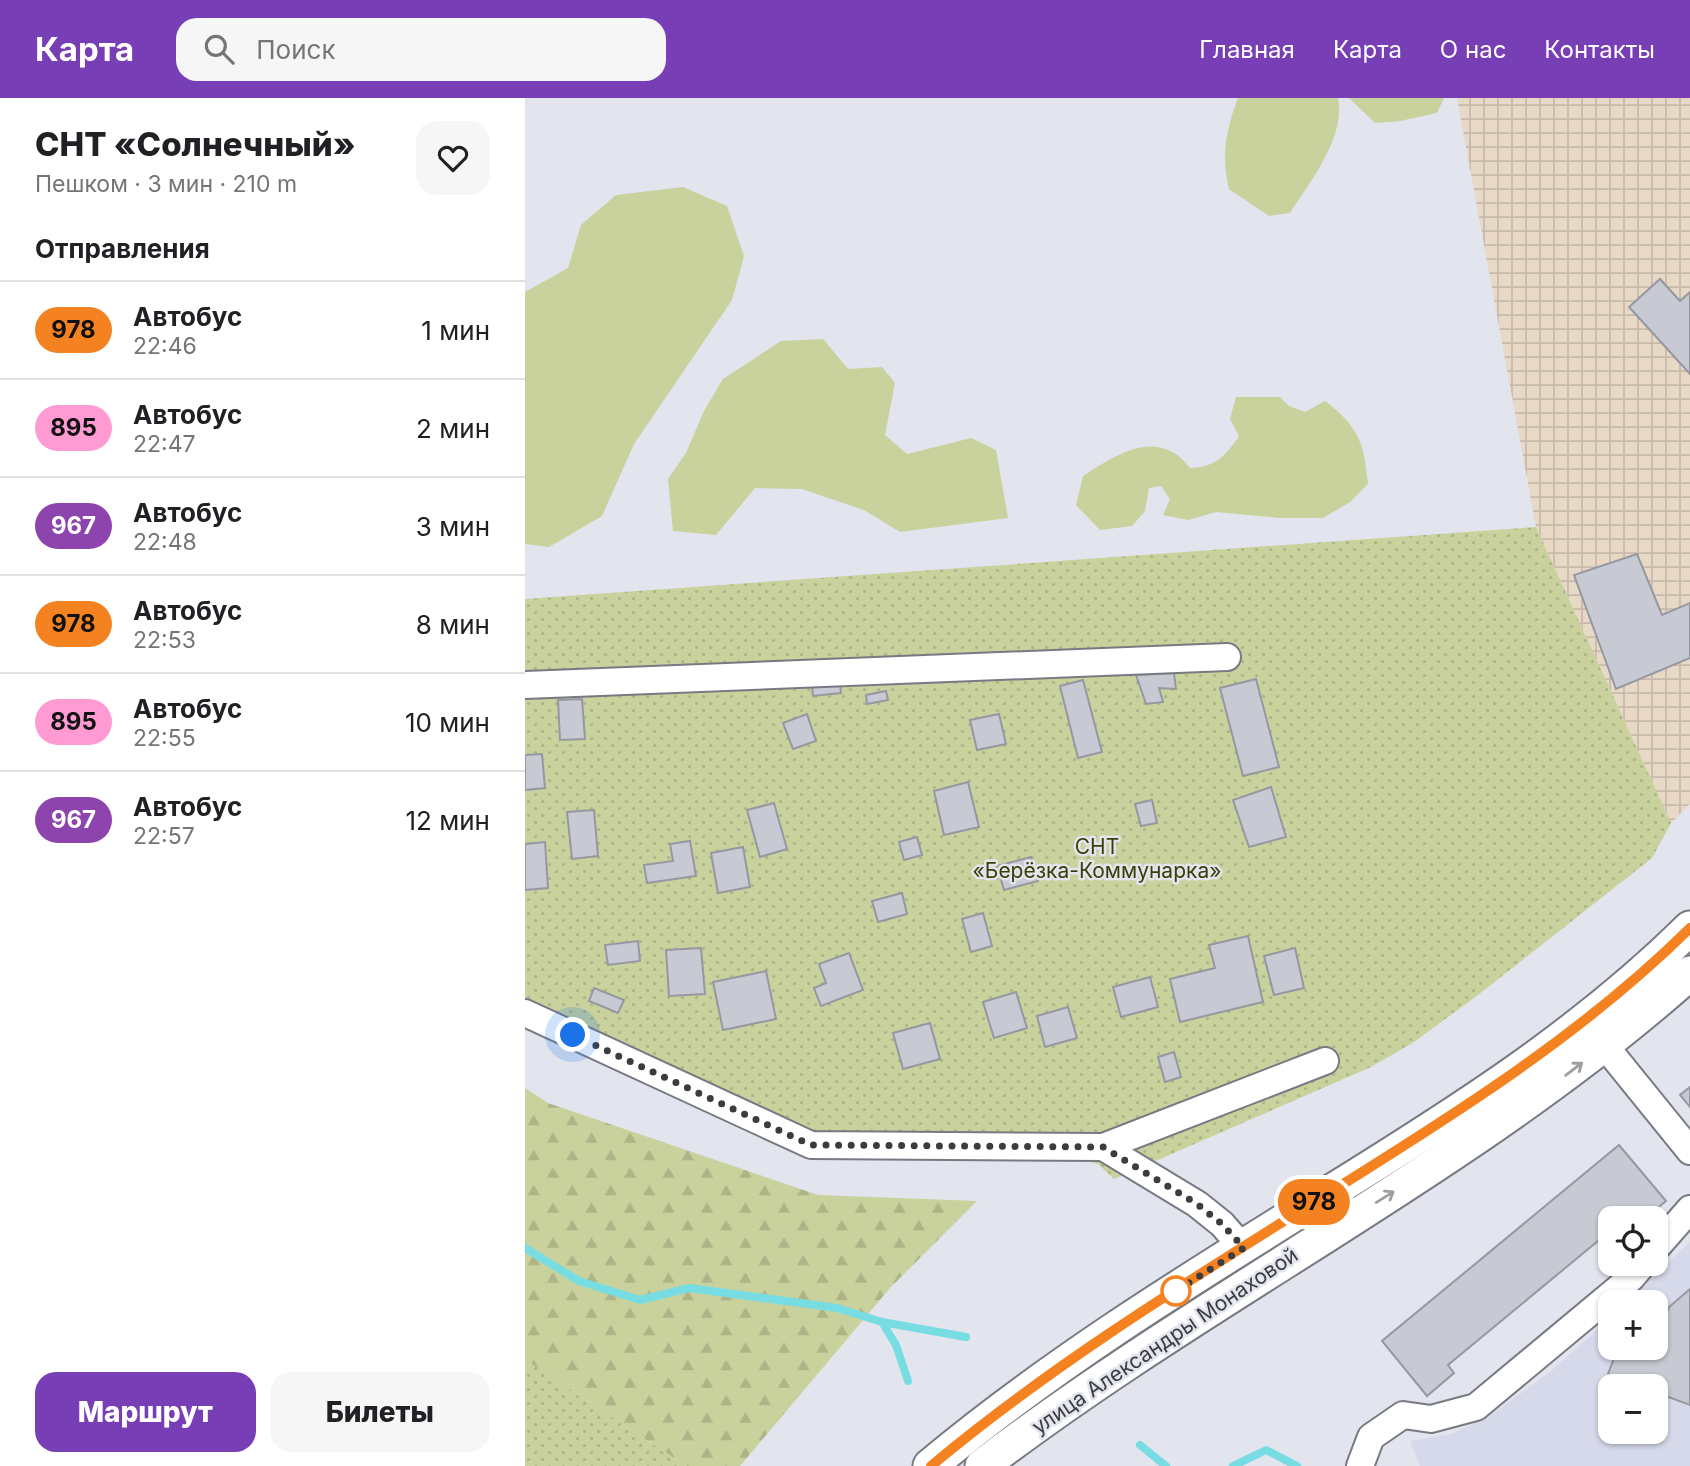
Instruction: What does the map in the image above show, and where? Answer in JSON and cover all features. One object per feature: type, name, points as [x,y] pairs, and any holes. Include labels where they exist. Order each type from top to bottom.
[{"type":"main road","name":"улица Александры Монаховой","points":[[930,1466],[1073,1358],[1402,1148],[1537,1056],[1611,999],[1690,928]]},
{"type":"main road","name":"улица Александры Монаховой","points":[[982,1466],[1092,1385],[1479,1137],[1605,1046],[1690,973]]},
{"type":"lane","points":[[525,685],[1227,657]]},
{"type":"lane","points":[[525,1013],[811,1145],[1103,1147],[1325,1061]]},
{"type":"lane","points":[[1605,1046],[1690,1151]]},
{"type":"lane","points":[[1103,1147],[1197,1204],[1222,1224],[1244,1248]]},
{"type":"lane","points":[[1668,1234],[1690,1209]]},
{"type":"lane","points":[[1360,1466],[1371,1437],[1403,1415],[1431,1419],[1476,1408],[1633,1276]]},
{"type":"shaded area","points":[[1457,98],[1690,98],[1690,804],[1671,823],[1536,527]]},
{"type":"shaded area","points":[[1690,1242],[1690,1466],[1420,1466],[1410,1441],[1451,1434],[1488,1417],[1550,1372],[1598,1329],[1598,1360],[1668,1360],[1668,1290],[1640,1290],[1654,1276],[1668,1276],[1668,1263]]},
{"type":"green space","points":[[1238,98],[1338,98],[1337,128],[1332,143],[1290,213],[1269,216],[1229,189],[1225,165],[1226,143]]},
{"type":"green space","points":[[1349,98],[1444,98],[1437,113],[1375,123]]},
{"type":"green space","points":[[683,187],[727,206],[744,256],[732,300],[634,444],[602,516],[549,547],[525,544],[525,292],[568,268],[581,225],[616,195]]},
{"type":"green space","points":[[823,339],[848,369],[882,367],[895,383],[885,435],[907,454],[971,438],[996,450],[1008,518],[900,532],[864,510],[802,489],[755,488],[716,535],[673,531],[668,479],[686,453],[704,411],[723,379],[781,341]]},
{"type":"green space","points":[[1236,397],[1280,397],[1289,406],[1305,412],[1325,401],[1345,419],[1358,437],[1368,484],[1350,502],[1323,518],[1280,518],[1216,512],[1188,520],[1163,515],[1170,499],[1161,486],[1149,488],[1145,511],[1132,526],[1100,530],[1076,505],[1083,476],[1110,459],[1138,448],[1152,446],[1165,449],[1178,456],[1190,468],[1219,459],[1239,436],[1230,419]]},
{"type":"green space","name":"СНТ «Берёзка-Коммунарка»","points":[[1536,527],[1671,823],[1652,858],[1478,995],[1414,1042],[1371,1067],[1114,1179],[1098,1164],[1079,1159],[855,1159],[801,1151],[525,1025],[525,599]]},
{"type":"green space","points":[[525,1088],[548,1103],[818,1195],[977,1201],[890,1288],[740,1466],[686,1466],[525,1360]]},
{"type":"green space","points":[[525,1360],[686,1466],[525,1466]]},
{"type":"building","points":[[1660,279],[1680,301],[1690,292],[1690,374],[1629,307]]},
{"type":"building","points":[[1637,554],[1662,615],[1690,603],[1690,658],[1616,689],[1574,575]]},
{"type":"building","points":[[1174,673],[1176,689],[1159,688],[1163,702],[1146,704],[1136,675]]},
{"type":"building","points":[[1256,679],[1279,767],[1243,776],[1220,688]]},
{"type":"building","points":[[1083,680],[1102,752],[1078,758],[1060,686]]},
{"type":"building","points":[[840,683],[841,693],[813,696],[812,685]]},
{"type":"building","points":[[886,691],[888,700],[867,704],[866,695]]},
{"type":"building","points":[[582,699],[585,739],[560,740],[558,700]]},
{"type":"building","points":[[807,714],[816,741],[793,749],[783,723]]},
{"type":"building","points":[[999,714],[1006,744],[977,750],[970,720]]},
{"type":"building","points":[[542,754],[545,788],[525,790],[525,755]]},
{"type":"building","points":[[968,782],[979,827],[944,835],[934,791]]},
{"type":"building","points":[[1271,787],[1286,837],[1249,847],[1233,800]]},
{"type":"building","points":[[1152,800],[1157,823],[1141,826],[1135,804]]},
{"type":"building","points":[[774,803],[787,849],[760,857],[747,810]]},
{"type":"building","points":[[594,810],[598,856],[572,859],[567,812]]},
{"type":"building","points":[[917,837],[922,855],[904,860],[899,842]]},
{"type":"building","points":[[690,841],[696,876],[647,883],[644,865],[673,861],[670,844]]},
{"type":"building","points":[[545,842],[548,888],[525,890],[525,844]]},
{"type":"building","points":[[743,847],[750,887],[718,893],[711,853]]},
{"type":"building","points":[[1031,857],[1038,881],[1004,890],[997,866]]},
{"type":"building","points":[[902,893],[907,914],[878,922],[872,901]]},
{"type":"building","points":[[983,913],[992,946],[971,952],[962,919]]},
{"type":"building","points":[[1248,936],[1263,1002],[1180,1022],[1170,979],[1215,968],[1209,945]]},
{"type":"building","points":[[638,941],[640,961],[608,965],[605,945]]},
{"type":"building","points":[[701,948],[705,994],[669,996],[666,950]]},
{"type":"building","points":[[1295,948],[1304,988],[1274,995],[1264,956]]},
{"type":"building","points":[[849,953],[863,990],[821,1006],[814,988],[826,983],[819,964]]},
{"type":"building","points":[[766,971],[776,1019],[723,1030],[713,982]]},
{"type":"building","points":[[1150,977],[1158,1007],[1121,1017],[1113,987]]},
{"type":"building","points":[[594,988],[624,1000],[618,1013],[589,1001]]},
{"type":"building","points":[[1016,992],[1027,1028],[994,1038],[983,1002]]},
{"type":"building","points":[[1068,1007],[1077,1038],[1045,1047],[1037,1016]]},
{"type":"building","points":[[930,1023],[940,1059],[903,1069],[893,1033]]},
{"type":"building","points":[[1174,1052],[1181,1077],[1165,1082],[1158,1057]]},
{"type":"building","points":[[1690,1087],[1690,1107],[1680,1095]]},
{"type":"building","points":[[1619,1145],[1666,1201],[1660,1206],[1598,1206],[1598,1241],[1448,1365],[1454,1373],[1427,1396],[1382,1341]]},
{"type":"building","points":[[1690,1289],[1690,1405],[1668,1397],[1668,1374],[1608,1374],[1613,1360],[1668,1360],[1669,1307]]},
{"type":"waterway","points":[[525,1248],[579,1281],[640,1300],[689,1288],[837,1308],[882,1322],[896,1345],[908,1381]]},
{"type":"waterway","points":[[882,1322],[966,1337]]},
{"type":"waterway","points":[[1140,1445],[1166,1466]]},
{"type":"waterway","points":[[1233,1466],[1266,1450],[1297,1466]]},
{"type":"bus line","name":"978","points":[[931,1466],[1073,1358],[1402,1148],[1537,1056],[1611,999],[1690,928]]},
{"type":"route","points":[[573,1035],[811,1145],[1103,1147],[1197,1204],[1222,1224],[1244,1248],[1176,1291]]}]
